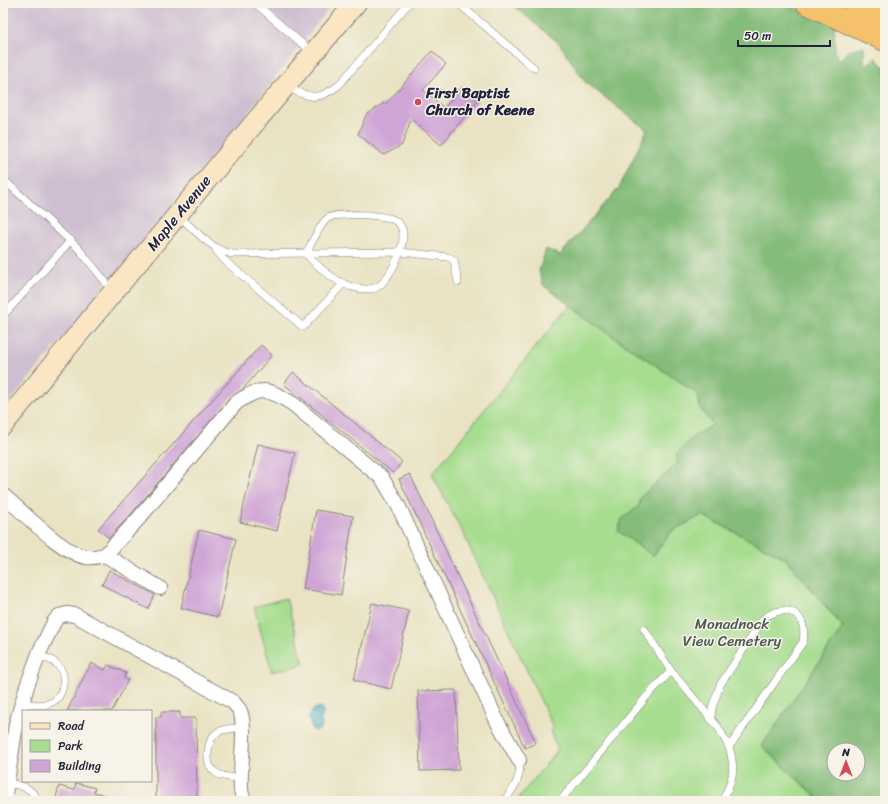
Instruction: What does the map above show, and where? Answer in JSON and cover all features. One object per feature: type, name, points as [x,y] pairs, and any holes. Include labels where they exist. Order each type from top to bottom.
[{"type":"highway","points":[[806,3],[885,40]]},
{"type":"highway","points":[[854,3],[885,18]]},
{"type":"street","name":"Maple Avenue","points":[[3,425],[178,216],[210,175],[356,3]]},
{"type":"street","points":[[3,495],[62,546],[74,554],[86,557],[105,555],[139,518],[236,403],[249,394],[257,391],[264,390],[277,395],[293,404],[382,478],[398,505],[498,724],[519,760]]},
{"type":"street","points":[[105,555],[160,588]]},
{"type":"street","points":[[4,801],[16,724],[22,703],[39,655],[54,622],[59,616],[67,614],[75,615],[233,702],[239,709],[242,728],[240,778],[244,801]]},
{"type":"lane","points":[[255,3],[313,53]]},
{"type":"lane","points":[[285,86],[307,96],[316,97],[327,94],[339,85],[408,3]]},
{"type":"lane","points":[[458,3],[534,68]]},
{"type":"lane","points":[[3,179],[70,240],[114,292]]},
{"type":"lane","points":[[369,215],[393,220],[400,225],[403,234],[400,252],[390,272],[378,287],[369,289],[356,289],[343,284],[319,268],[306,254],[328,218],[369,215]]},
{"type":"lane","points":[[178,216],[214,248],[224,260],[303,327],[343,284]]},
{"type":"lane","points":[[3,316],[70,240]]},
{"type":"lane","points":[[214,248],[233,254],[400,252],[448,257],[454,260],[458,282]]},
{"type":"lane","points":[[711,719],[712,708],[720,685],[764,618],[773,612],[785,610],[796,613],[802,624],[804,634],[803,642],[729,747]]},
{"type":"lane","points":[[644,629],[671,671],[718,727],[729,747],[733,760],[733,771],[730,785],[722,801]]},
{"type":"lane","points":[[22,703],[43,705],[50,704],[58,698],[61,692],[63,678],[60,668],[53,661],[39,655]]},
{"type":"lane","points":[[560,801],[648,696],[671,671]]},
{"type":"lane","points":[[240,778],[225,777],[214,772],[210,764],[209,750],[210,743],[217,732],[225,729],[242,728]]},
{"type":"lane","points":[[504,801],[511,793],[519,778],[521,768],[519,760]]},
{"type":"lane","points":[[7,783],[24,786],[34,794],[38,801]]},
{"type":"shaded area","points":[[3,3],[333,3],[230,136],[3,410]]},
{"type":"green space","points":[[510,3],[778,3],[834,21],[835,50],[839,60],[853,49],[864,47],[864,61],[866,65],[876,58],[882,66],[885,66],[885,801],[821,801],[762,746],[843,627],[785,558],[702,515],[672,531],[653,556],[618,531],[622,519],[639,506],[641,497],[677,464],[677,453],[694,436],[713,425],[700,408],[698,394],[608,333],[543,285],[539,271],[546,249],[560,255],[619,188],[647,130],[585,82],[559,43]]},
{"type":"green space","name":"Monadnock View Cemetery","points":[[570,305],[608,333],[698,394],[700,408],[713,425],[694,436],[677,464],[641,497],[639,506],[623,519],[653,556],[672,531],[702,515],[785,558],[843,627],[762,746],[821,801],[516,801],[558,750],[550,731],[553,727],[465,537],[432,474]]},
{"type":"green space","points":[[286,598],[304,664],[272,672],[254,607]]},
{"type":"water","points":[[320,707],[324,713],[321,719],[322,727],[315,731],[312,729],[308,717],[314,709]]},
{"type":"building","points":[[432,51],[446,64],[423,90],[444,108],[462,87],[478,101],[441,145],[411,119],[402,145],[384,155],[358,134],[366,115],[384,103],[386,104]]},
{"type":"building","points":[[261,345],[272,355],[243,389],[230,398],[109,538],[98,529]]},
{"type":"building","points":[[293,372],[402,462],[393,473],[284,384]]},
{"type":"building","points":[[258,444],[295,453],[277,531],[240,522]]},
{"type":"building","points":[[410,474],[536,743],[525,748],[399,479]]},
{"type":"building","points":[[316,510],[353,516],[341,595],[303,589]]},
{"type":"building","points":[[199,530],[236,539],[218,617],[181,608]]},
{"type":"building","points":[[109,570],[155,595],[148,609],[102,585]]},
{"type":"building","points":[[372,603],[409,611],[391,689],[354,680]]},
{"type":"building","points":[[91,663],[105,670],[108,665],[126,673],[124,678],[128,680],[113,710],[68,710]]},
{"type":"building","points":[[456,690],[459,770],[420,771],[418,691]]},
{"type":"building","points":[[161,712],[180,712],[180,718],[196,718],[197,801],[156,801],[156,717],[161,717]]},
{"type":"building","points":[[76,783],[95,788],[94,792],[115,798],[114,801],[55,801],[59,786],[74,790]]},
{"type":"place","name":"First Baptist Church of Keene","points":[[418,102]]}]
